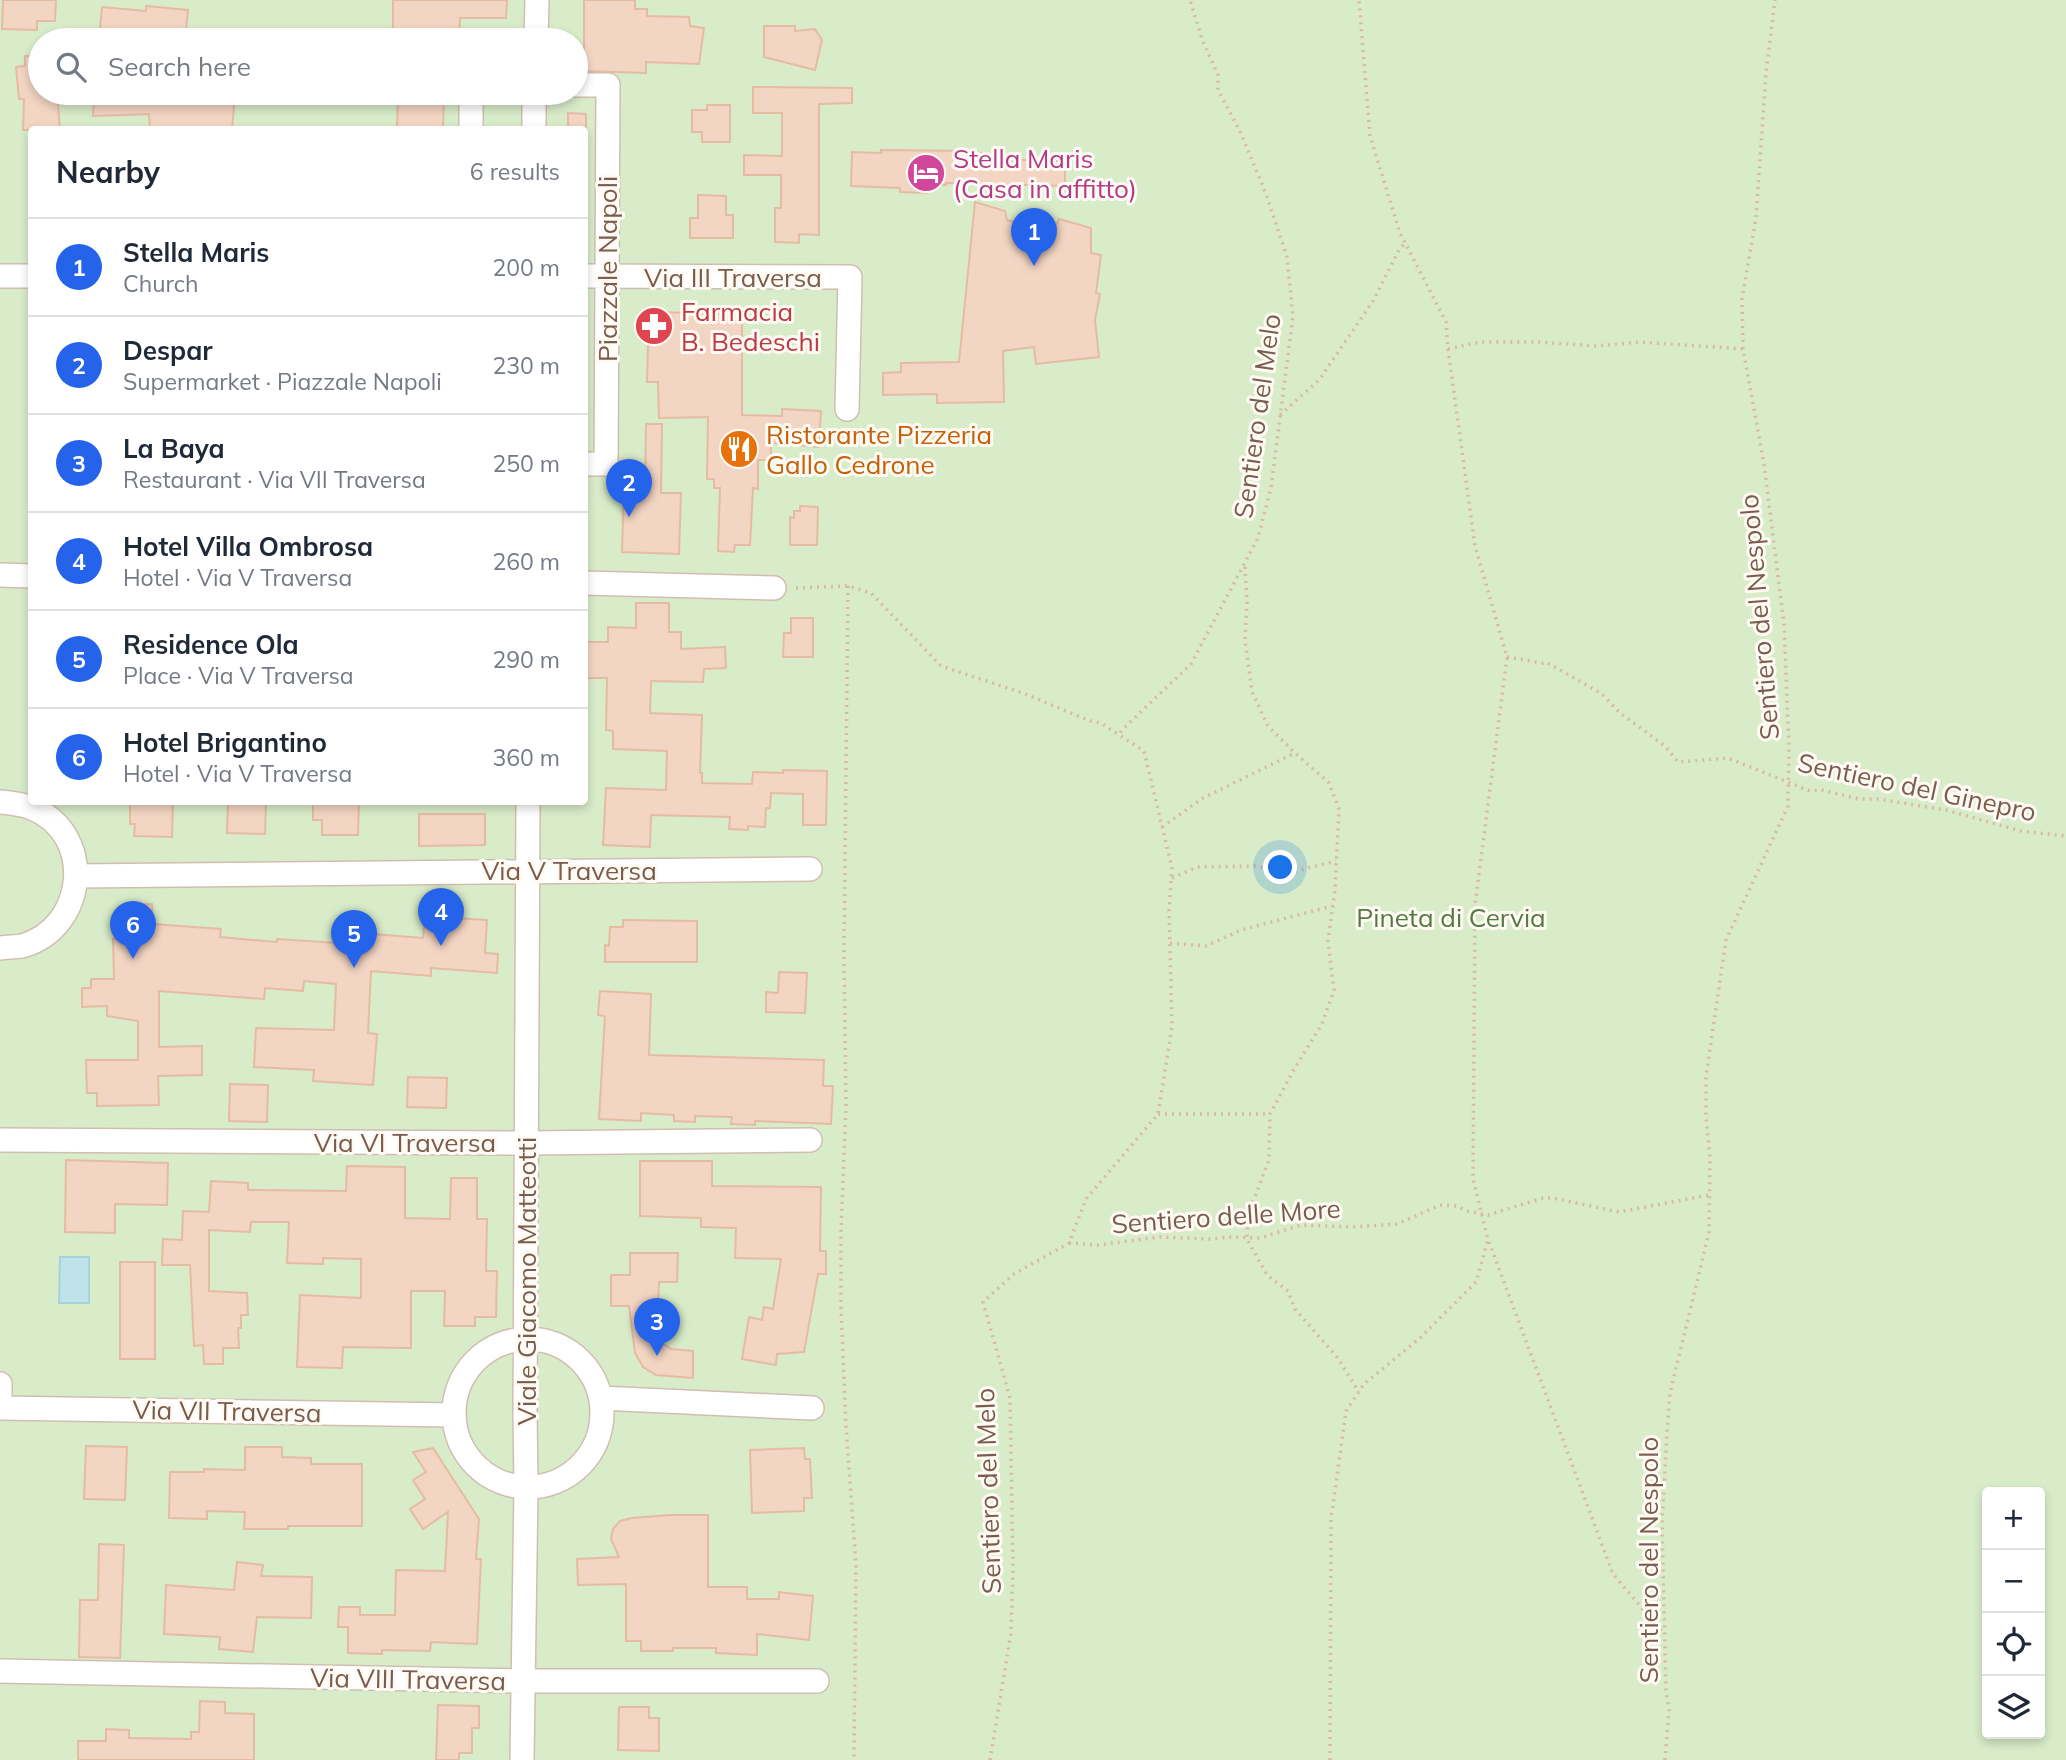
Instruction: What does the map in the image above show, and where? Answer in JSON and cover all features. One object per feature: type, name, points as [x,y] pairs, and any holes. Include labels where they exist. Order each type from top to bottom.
[{"type":"street","points":[[536,28],[537,0]]},
{"type":"street","name":"Piazzale Napoli","points":[[588,85],[608,85],[596,276],[606,464],[588,464]]},
{"type":"street","points":[[471,105],[471,126]]},
{"type":"street","points":[[534,105],[534,126]]},
{"type":"street","points":[[0,276],[28,276]]},
{"type":"street","name":"Via III Traversa","points":[[596,276],[850,277],[847,409]]},
{"type":"street","points":[[0,575],[28,576]]},
{"type":"street","points":[[588,583],[774,588]]},
{"type":"street","points":[[0,789],[0,802],[33,808],[48,817],[60,829],[75,859],[76,876],[72,899],[61,920],[43,936],[21,946],[0,948]]},
{"type":"street","name":"Viale Giacomo Matteotti","points":[[522,1760],[526,1487],[528,805]]},
{"type":"street","name":"Via V Traversa","points":[[76,876],[810,869]]},
{"type":"street","name":"Via VI Traversa","points":[[0,1140],[527,1143],[810,1140]]},
{"type":"street","points":[[526,1339],[560,1346],[586,1367],[596,1382],[601,1398],[602,1420],[597,1442],[585,1461],[568,1476],[548,1485],[526,1487],[504,1483],[484,1473],[468,1457],[458,1437],[454,1415],[460,1382],[480,1356],[510,1341],[526,1339]]},
{"type":"street","points":[[0,1384],[0,1396]]},
{"type":"street","points":[[601,1398],[812,1408]]},
{"type":"street","name":"Via VII Traversa","points":[[0,1408],[454,1415]]},
{"type":"street","name":"Via VIII Traversa","points":[[0,1671],[522,1681],[817,1681]]},
{"type":"path","name":"Sentiero del Melo","points":[[1119,735],[1191,664],[1258,538],[1271,488],[1293,316],[1287,257],[1266,194],[1240,131],[1218,90],[1218,75],[1189,0]]},
{"type":"path","points":[[1359,0],[1370,136],[1400,233],[1446,322],[1475,546],[1507,657],[1475,905],[1473,1179],[1488,1240],[1613,1574],[1665,1635]]},
{"type":"path","name":"Sentiero del Nespolo","points":[[1665,1760],[1669,1710],[1662,1524],[1670,1393],[1709,1232],[1710,1157],[1706,1076],[1726,940],[1788,806],[1789,748],[1784,624],[1765,464],[1743,349],[1742,299],[1756,218],[1766,73],[1775,0]]},
{"type":"path","points":[[1279,416],[1319,380],[1373,301],[1405,243]]},
{"type":"path","points":[[1448,349],[1480,342],[1596,346],[1640,342],[1743,349]]},
{"type":"path","points":[[1245,565],[1245,640],[1252,692],[1268,726],[1329,783],[1339,809],[1328,941],[1334,990],[1322,1024],[1270,1114],[1269,1160],[1248,1215],[1247,1238],[1266,1275],[1288,1291],[1295,1310],[1337,1357],[1359,1392]]},
{"type":"path","points":[[848,586],[844,965],[846,1105],[841,1308],[856,1565],[853,1760]]},
{"type":"path","points":[[774,588],[848,586],[871,593],[941,666],[1101,723],[1144,751],[1172,868],[1169,910],[1172,1027],[1158,1114],[1086,1199],[1069,1243]]},
{"type":"path","name":"Sentiero del Ginepro","points":[[1507,657],[1546,662],[1602,694],[1620,713],[1665,746],[1678,762],[1728,758],[1810,790],[1946,810],[2021,831],[2066,836]]},
{"type":"path","points":[[1162,827],[1203,798],[1295,753]]},
{"type":"path","points":[[1171,878],[1197,867],[1255,866],[1289,873],[1336,861]]},
{"type":"path","points":[[1170,943],[1206,946],[1241,930],[1332,906]]},
{"type":"path","points":[[1158,1114],[1270,1114]]},
{"type":"path","points":[[1482,1215],[1543,1198],[1619,1212],[1709,1195]]},
{"type":"path","name":"Sentiero delle More","points":[[1069,1243],[1098,1245],[1160,1237],[1260,1238],[1301,1226],[1397,1224],[1440,1205],[1457,1206],[1482,1215]]},
{"type":"path","points":[[1330,1760],[1331,1519],[1346,1410],[1364,1384],[1420,1338],[1476,1282],[1488,1240]]},
{"type":"path","name":"Sentiero del Melo","points":[[990,1760],[1011,1633],[1013,1542],[1010,1398],[983,1302],[1014,1274],[1069,1243]]},
{"type":"green space","name":"Pineta di Cervia","points":[[0,0],[2066,0],[2066,1760],[0,1760]]},
{"type":"water","points":[[60,1257],[89,1257],[89,1303],[59,1303]]},
{"type":"building","points":[[3,0],[56,0],[55,21],[37,21],[37,28],[28,30],[2,29]]},
{"type":"building","points":[[393,0],[507,0],[506,18],[460,18],[460,28],[393,28]]},
{"type":"building","points":[[584,0],[635,0],[635,9],[647,9],[647,16],[689,17],[690,26],[704,28],[699,64],[646,62],[646,73],[588,71],[588,28],[584,28]]},
{"type":"building","points":[[146,6],[188,10],[186,28],[100,28],[102,7],[146,11]]},
{"type":"building","points":[[764,26],[795,26],[795,31],[815,29],[822,40],[815,70],[764,57]]},
{"type":"building","points":[[25,56],[28,56],[28,105],[58,105],[60,126],[28,126],[28,130],[23,130],[24,99],[19,99],[16,67],[25,66]]},
{"type":"building","points":[[753,87],[852,88],[852,103],[819,104],[819,235],[799,234],[799,243],[775,242],[775,208],[781,208],[781,175],[744,175],[744,155],[782,156],[782,113],[753,113]]},
{"type":"building","points":[[93,105],[234,105],[232,126],[150,126],[149,114],[93,116]]},
{"type":"building","points":[[398,105],[444,105],[443,126],[397,126]]},
{"type":"building","points":[[707,105],[730,105],[730,142],[702,142],[702,132],[692,132],[692,110],[707,110]]},
{"type":"building","points":[[568,113],[586,114],[586,126],[568,126]]},
{"type":"building","points":[[881,150],[969,151],[987,154],[987,159],[1065,161],[1065,186],[946,183],[928,185],[927,193],[900,192],[900,188],[851,186],[852,152],[881,153]]},
{"type":"building","points":[[698,195],[726,196],[726,215],[733,215],[733,238],[690,238],[690,218],[698,218]]},
{"type":"building","points":[[975,202],[1005,211],[1007,220],[1035,226],[1039,221],[1056,226],[1059,219],[1091,228],[1091,253],[1101,255],[1096,293],[1100,294],[1095,320],[1099,357],[1036,364],[1034,347],[1003,351],[1004,402],[937,403],[937,394],[883,395],[883,373],[901,372],[901,363],[959,362]]},
{"type":"building","points":[[649,312],[742,314],[742,415],[782,416],[782,409],[821,411],[819,447],[771,443],[771,460],[758,460],[758,489],[753,488],[750,545],[735,545],[734,552],[718,551],[720,488],[714,488],[714,479],[707,479],[708,417],[659,418],[658,382],[647,382]]},
{"type":"building","points":[[646,424],[662,424],[661,493],[681,493],[679,554],[622,552],[624,485],[645,486]]},
{"type":"building","points":[[800,506],[818,507],[817,545],[790,545],[790,517],[794,518],[794,511],[800,511]]},
{"type":"building","points":[[636,603],[669,603],[669,632],[681,632],[681,649],[725,647],[726,668],[704,669],[703,682],[651,681],[650,713],[702,715],[702,783],[752,784],[753,772],[827,771],[826,825],[803,825],[803,794],[771,793],[770,808],[766,808],[765,827],[729,829],[730,817],[651,815],[650,847],[603,845],[606,788],[666,790],[667,751],[613,749],[613,731],[606,730],[607,678],[588,678],[588,642],[608,642],[608,627],[636,628]]},
{"type":"building","points":[[791,618],[813,618],[813,657],[783,657],[784,633],[791,633]]},
{"type":"building","points":[[130,805],[173,805],[172,837],[134,836],[135,824],[130,824]]},
{"type":"building","points":[[228,805],[266,805],[265,834],[227,833]]},
{"type":"building","points":[[313,805],[359,805],[358,835],[322,835],[322,820],[313,820]]},
{"type":"building","points":[[419,814],[485,814],[485,845],[419,846]]},
{"type":"building","points":[[152,904],[153,924],[221,929],[220,937],[277,942],[277,939],[338,943],[339,922],[373,924],[373,934],[423,938],[425,916],[487,920],[485,953],[498,954],[497,973],[431,968],[431,976],[371,971],[368,1033],[377,1034],[373,1085],[313,1081],[314,1070],[254,1067],[256,1028],[334,1030],[336,984],[304,981],[303,991],[265,988],[264,999],[159,991],[159,1047],[202,1046],[202,1075],[158,1076],[159,1105],[97,1106],[97,1093],[87,1093],[86,1060],[138,1060],[138,1021],[107,1016],[107,1006],[82,1007],[82,988],[91,988],[91,979],[114,979],[113,939],[127,939],[126,905]]},
{"type":"building","points":[[623,920],[697,921],[697,962],[605,962],[605,945],[609,946],[610,927],[623,927]]},
{"type":"building","points":[[779,972],[807,973],[805,1013],[766,1012],[766,992],[778,993]]},
{"type":"building","points":[[600,991],[651,994],[649,1055],[824,1060],[823,1086],[833,1086],[831,1124],[755,1121],[755,1125],[731,1124],[732,1117],[695,1116],[695,1122],[674,1121],[674,1115],[641,1113],[641,1121],[599,1119],[605,1016],[598,1015]]},
{"type":"building","points":[[408,1077],[447,1078],[446,1108],[407,1107]]},
{"type":"building","points":[[230,1084],[268,1085],[267,1122],[229,1121]]},
{"type":"building","points":[[66,1160],[168,1163],[167,1205],[115,1204],[115,1233],[65,1232]]},
{"type":"building","points":[[640,1161],[712,1161],[712,1186],[821,1187],[820,1251],[826,1251],[826,1274],[818,1274],[804,1352],[777,1354],[776,1365],[742,1359],[749,1317],[762,1320],[764,1307],[773,1309],[781,1259],[735,1258],[736,1228],[701,1227],[701,1218],[640,1216]]},
{"type":"building","points":[[347,1166],[405,1167],[405,1218],[450,1219],[451,1178],[477,1178],[477,1219],[487,1219],[486,1271],[497,1271],[496,1317],[475,1317],[475,1326],[444,1326],[445,1291],[411,1291],[411,1348],[343,1347],[342,1368],[297,1367],[300,1295],[361,1298],[361,1259],[323,1258],[323,1264],[287,1263],[289,1222],[251,1222],[250,1232],[209,1230],[209,1291],[247,1293],[248,1315],[241,1315],[241,1328],[238,1328],[239,1348],[223,1348],[223,1364],[204,1364],[203,1345],[194,1346],[190,1265],[162,1265],[163,1239],[182,1240],[183,1211],[209,1212],[211,1181],[248,1183],[248,1190],[346,1191]]},
{"type":"building","points":[[630,1253],[678,1253],[677,1282],[659,1282],[658,1307],[640,1307],[662,1343],[671,1349],[693,1351],[693,1378],[656,1375],[643,1367],[635,1353],[629,1306],[611,1306],[611,1275],[630,1275]]},
{"type":"building","points":[[120,1262],[155,1262],[155,1359],[120,1359]]},
{"type":"building","points":[[86,1446],[127,1447],[125,1500],[84,1499]]},
{"type":"building","points":[[245,1447],[282,1447],[282,1457],[311,1458],[311,1464],[362,1464],[362,1526],[244,1529],[245,1512],[207,1511],[207,1519],[169,1518],[170,1472],[245,1470]]},
{"type":"building","points":[[433,1448],[479,1519],[476,1559],[481,1559],[477,1644],[431,1642],[430,1651],[382,1650],[382,1654],[348,1653],[348,1627],[338,1627],[339,1607],[360,1607],[360,1615],[395,1615],[396,1570],[445,1571],[448,1512],[423,1529],[410,1509],[425,1499],[413,1480],[426,1472],[413,1452]]},
{"type":"building","points":[[804,1448],[805,1459],[810,1459],[812,1498],[804,1498],[804,1511],[752,1513],[750,1450]]},
{"type":"building","points":[[670,1515],[708,1515],[708,1587],[747,1587],[747,1599],[779,1599],[779,1592],[813,1596],[809,1640],[757,1634],[757,1655],[716,1653],[716,1648],[641,1651],[641,1641],[626,1641],[626,1584],[578,1585],[577,1559],[619,1557],[611,1539],[613,1529],[620,1521]]},
{"type":"building","points":[[99,1544],[124,1545],[120,1658],[79,1657],[80,1600],[98,1600]]},
{"type":"building","points":[[237,1562],[263,1565],[261,1576],[312,1577],[311,1618],[257,1617],[253,1652],[219,1649],[220,1637],[164,1634],[166,1585],[234,1590]]},
{"type":"building","points":[[200,1701],[225,1702],[225,1713],[254,1714],[254,1760],[78,1760],[78,1741],[106,1741],[106,1729],[129,1730],[129,1738],[191,1739],[191,1732],[199,1732]]},
{"type":"building","points":[[438,1705],[479,1706],[479,1728],[472,1728],[472,1753],[459,1753],[459,1760],[436,1760]]},
{"type":"building","points":[[619,1707],[649,1707],[649,1718],[659,1718],[659,1751],[618,1750]]},
{"type":"place","name":"Stella Maris (Casa in affitto)","points":[[926,173]]},
{"type":"place","name":"Stella Maris","points":[[1034,266]]},
{"type":"place","name":"Farmacia B. Bedeschi","points":[[654,326]]},
{"type":"place","name":"Ristorante Pizzeria Gallo Cedrone","points":[[739,449]]},
{"type":"place","name":"Despar","points":[[629,517]]},
{"type":"place","name":"Hotel Villa Ombrosa","points":[[441,946]]},
{"type":"place","name":"Hotel Brigantino","points":[[133,959]]},
{"type":"place","name":"Residence Ola","points":[[354,968]]},
{"type":"place","name":"La Baya","points":[[657,1356]]}]
